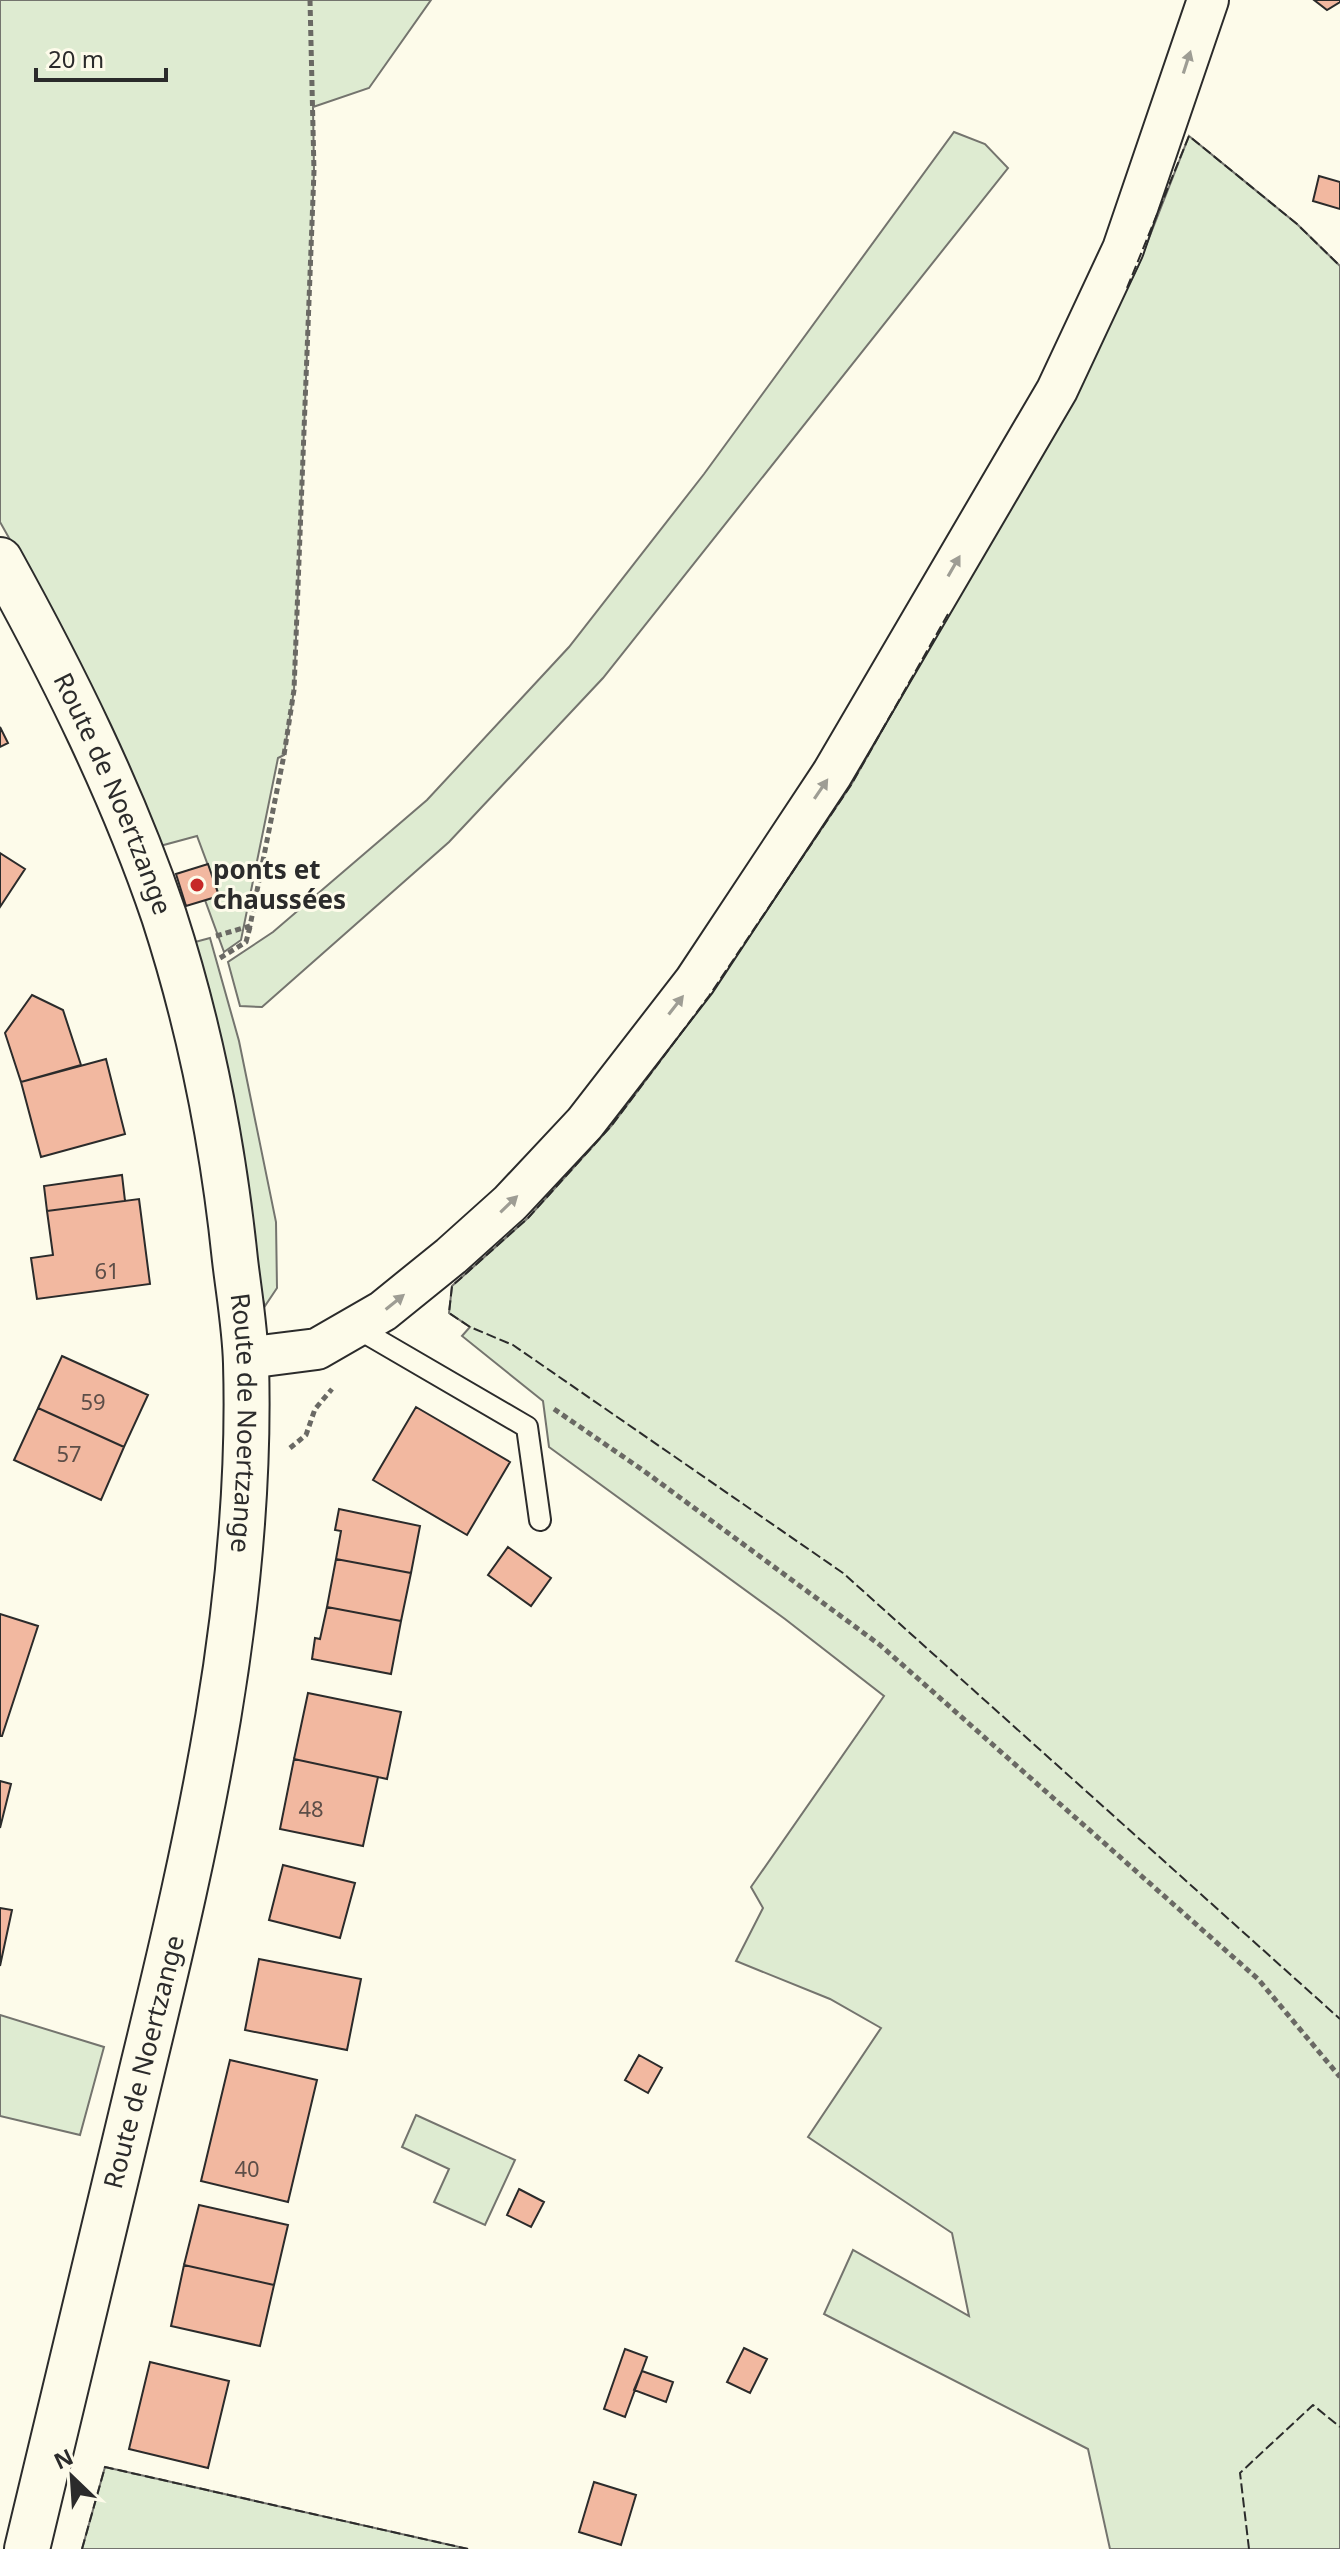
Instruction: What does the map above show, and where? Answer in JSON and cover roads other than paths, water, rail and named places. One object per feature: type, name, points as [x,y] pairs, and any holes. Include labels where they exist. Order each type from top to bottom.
[{"type":"main road","name":"Route de Noertzange","points":[[0,560],[63,674],[123,808],[166,924],[198,1037],[227,1183],[246,1358],[242,1547],[225,1679],[180,1913],[27,2549]]},
{"type":"street","points":[[246,1358],[317,1349],[383,1311],[451,1256],[510,1203],[585,1123],[695,981],[832,774],[1057,390],[1123,249],[1208,0]]},
{"type":"lane","points":[[357,1328],[527,1427],[540,1520]]},
{"type":"place","name":"ponts et chaussées","points":[[197,885]]}]
